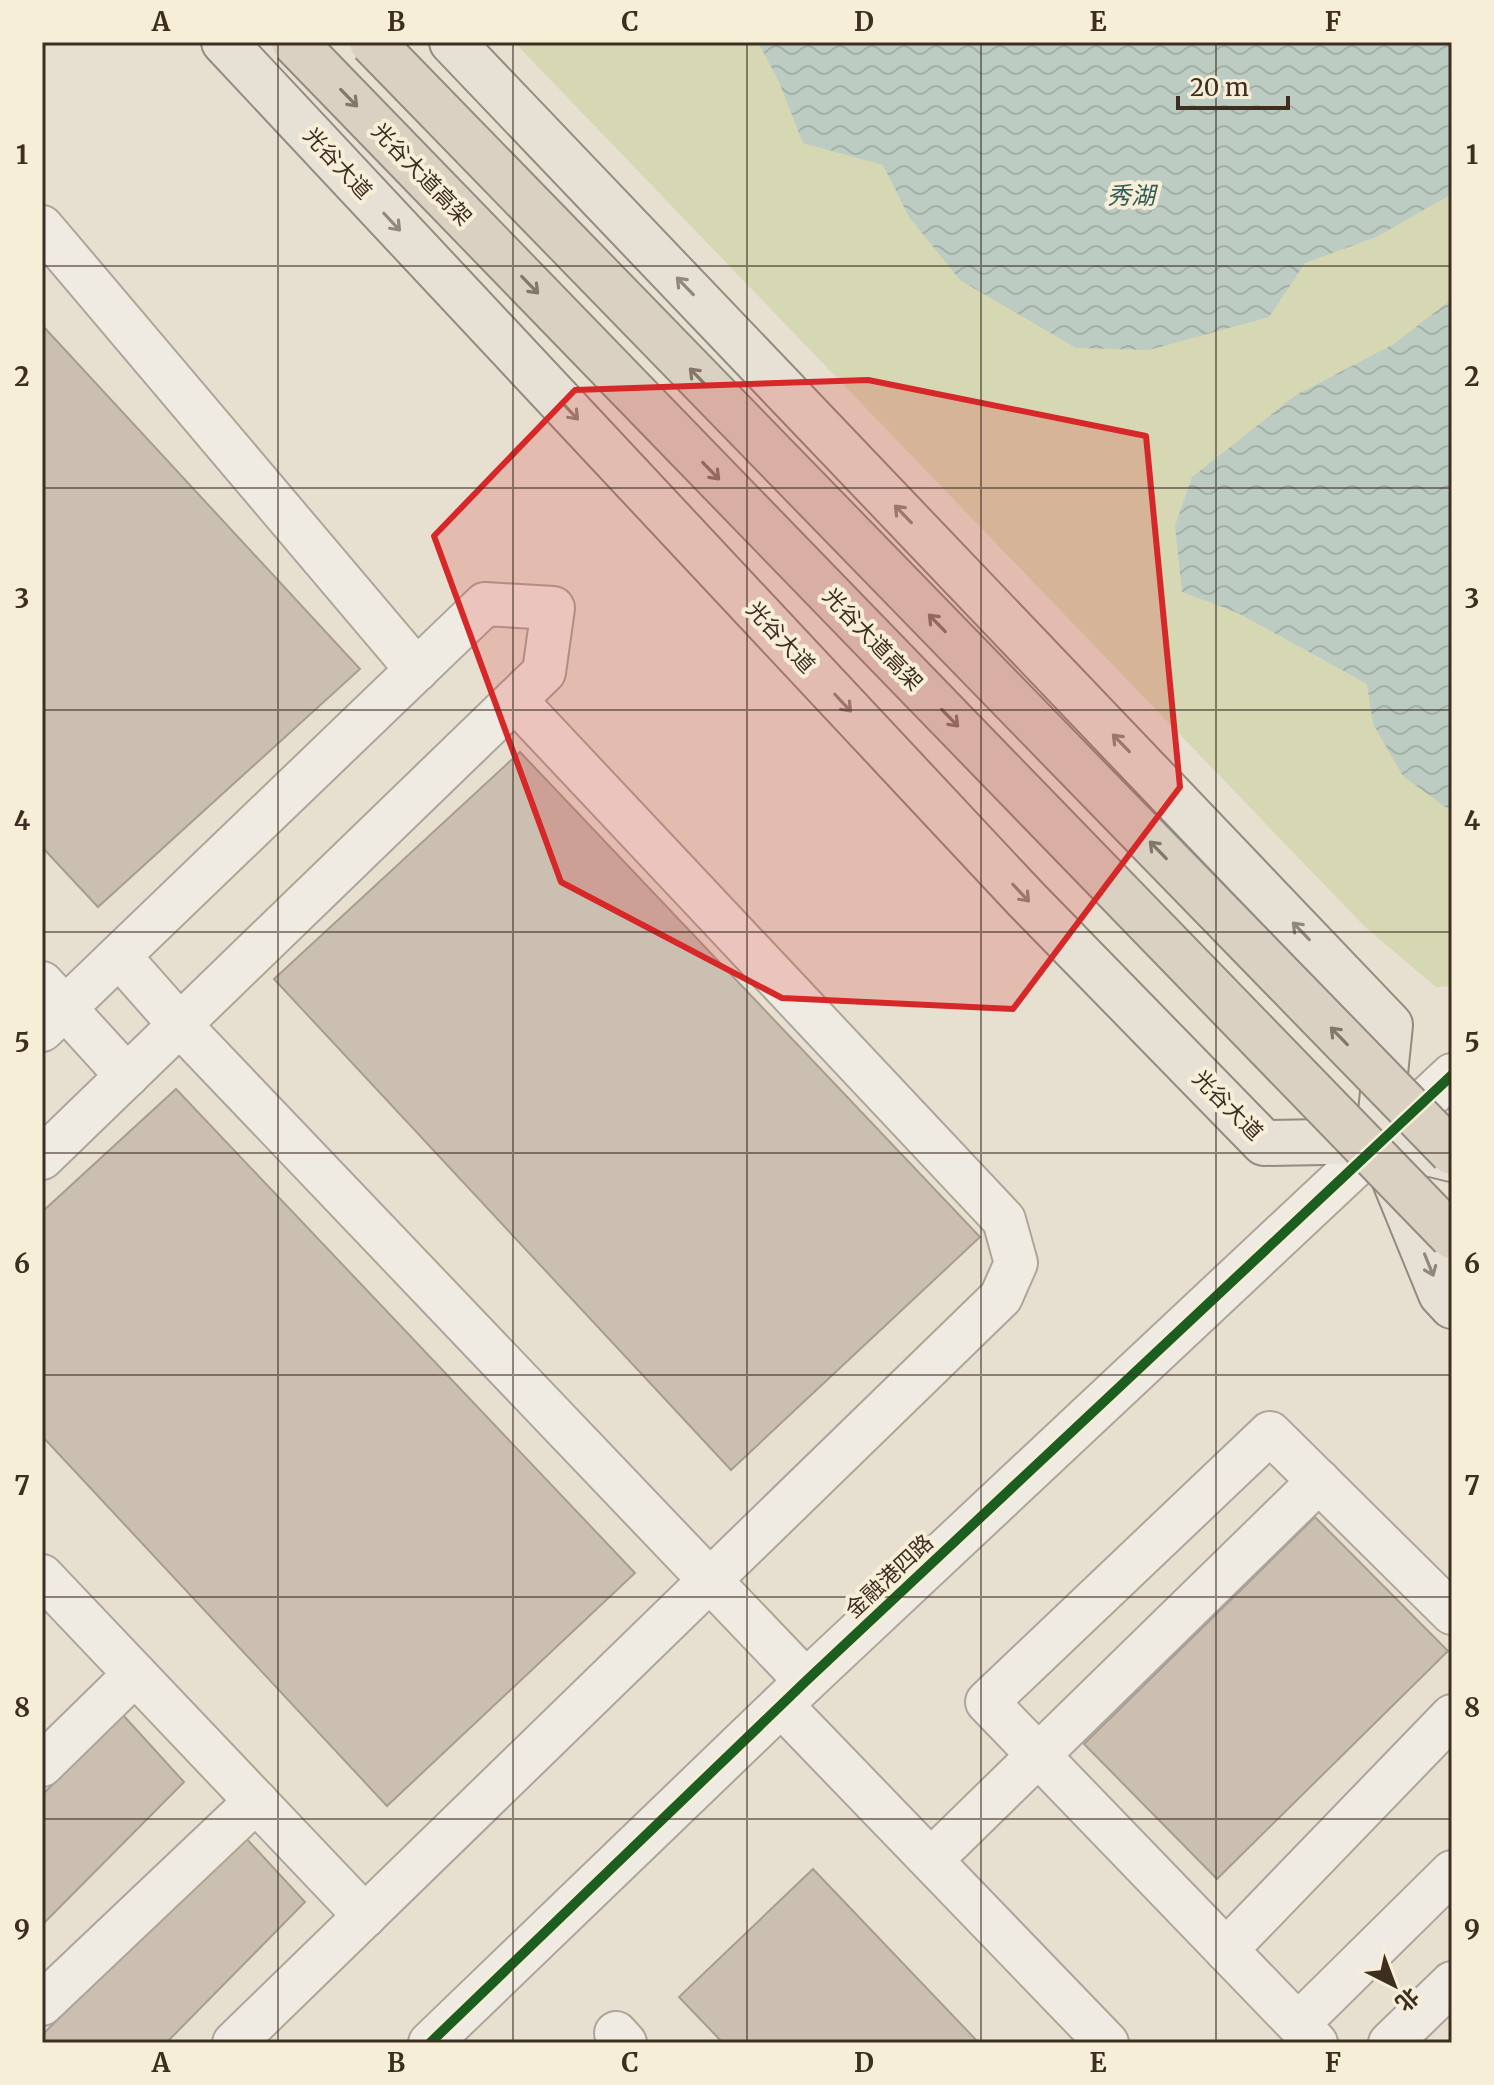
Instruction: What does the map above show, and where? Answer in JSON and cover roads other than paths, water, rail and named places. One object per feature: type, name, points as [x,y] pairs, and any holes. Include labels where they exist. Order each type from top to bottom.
[{"type":"highway","name":"光谷大道高架","points":[[294,42],[1452,1236]]},
{"type":"highway","points":[[372,42],[1452,1152]]},
{"type":"main road","name":"光谷大道","points":[[224,42],[1025,898],[1264,1143],[1378,1141],[1452,1159]]},
{"type":"main road","points":[[452,42],[1390,1025],[1378,1141],[1441,1294],[1452,1306]]},
{"type":"street","points":[[42,227],[417,670]]},
{"type":"street","points":[[42,1158],[180,1025],[544,672],[553,608],[485,604],[119,956],[50,1007],[127,1076]]},
{"type":"street","points":[[234,2043],[1001,1297],[1016,1263],[1004,1220],[515,700]]},
{"type":"street","points":[[119,956],[180,1025],[711,1580],[794,1693],[931,1860],[1107,2043]]},
{"type":"street","name":"金融港四路","points":[[430,2043],[794,1693],[1378,1141],[1452,1075]]},
{"type":"street","points":[[1452,1613],[1270,1433],[987,1702],[1307,2034],[1452,1872]]},
{"type":"street","points":[[931,1860],[1319,1481]]},
{"type":"street","points":[[42,1576],[365,1916]]},
{"type":"street","points":[[42,1765],[135,1674]]},
{"type":"street","points":[[1226,1950],[1452,1716]]},
{"type":"street","points":[[42,2004],[256,1801]]},
{"type":"street","points":[[1390,2043],[1452,1983]]},
{"type":"water","name":"秀湖","points":[[758,42],[1452,42],[1452,194],[1376,237],[1305,263],[1269,317],[1149,350],[1076,348],[960,280],[909,217],[883,165],[803,143],[779,82]]},
{"type":"water","points":[[1452,299],[1452,812],[1403,776],[1373,724],[1367,684],[1238,613],[1182,592],[1175,526],[1192,477],[1296,395],[1394,344]]}]
